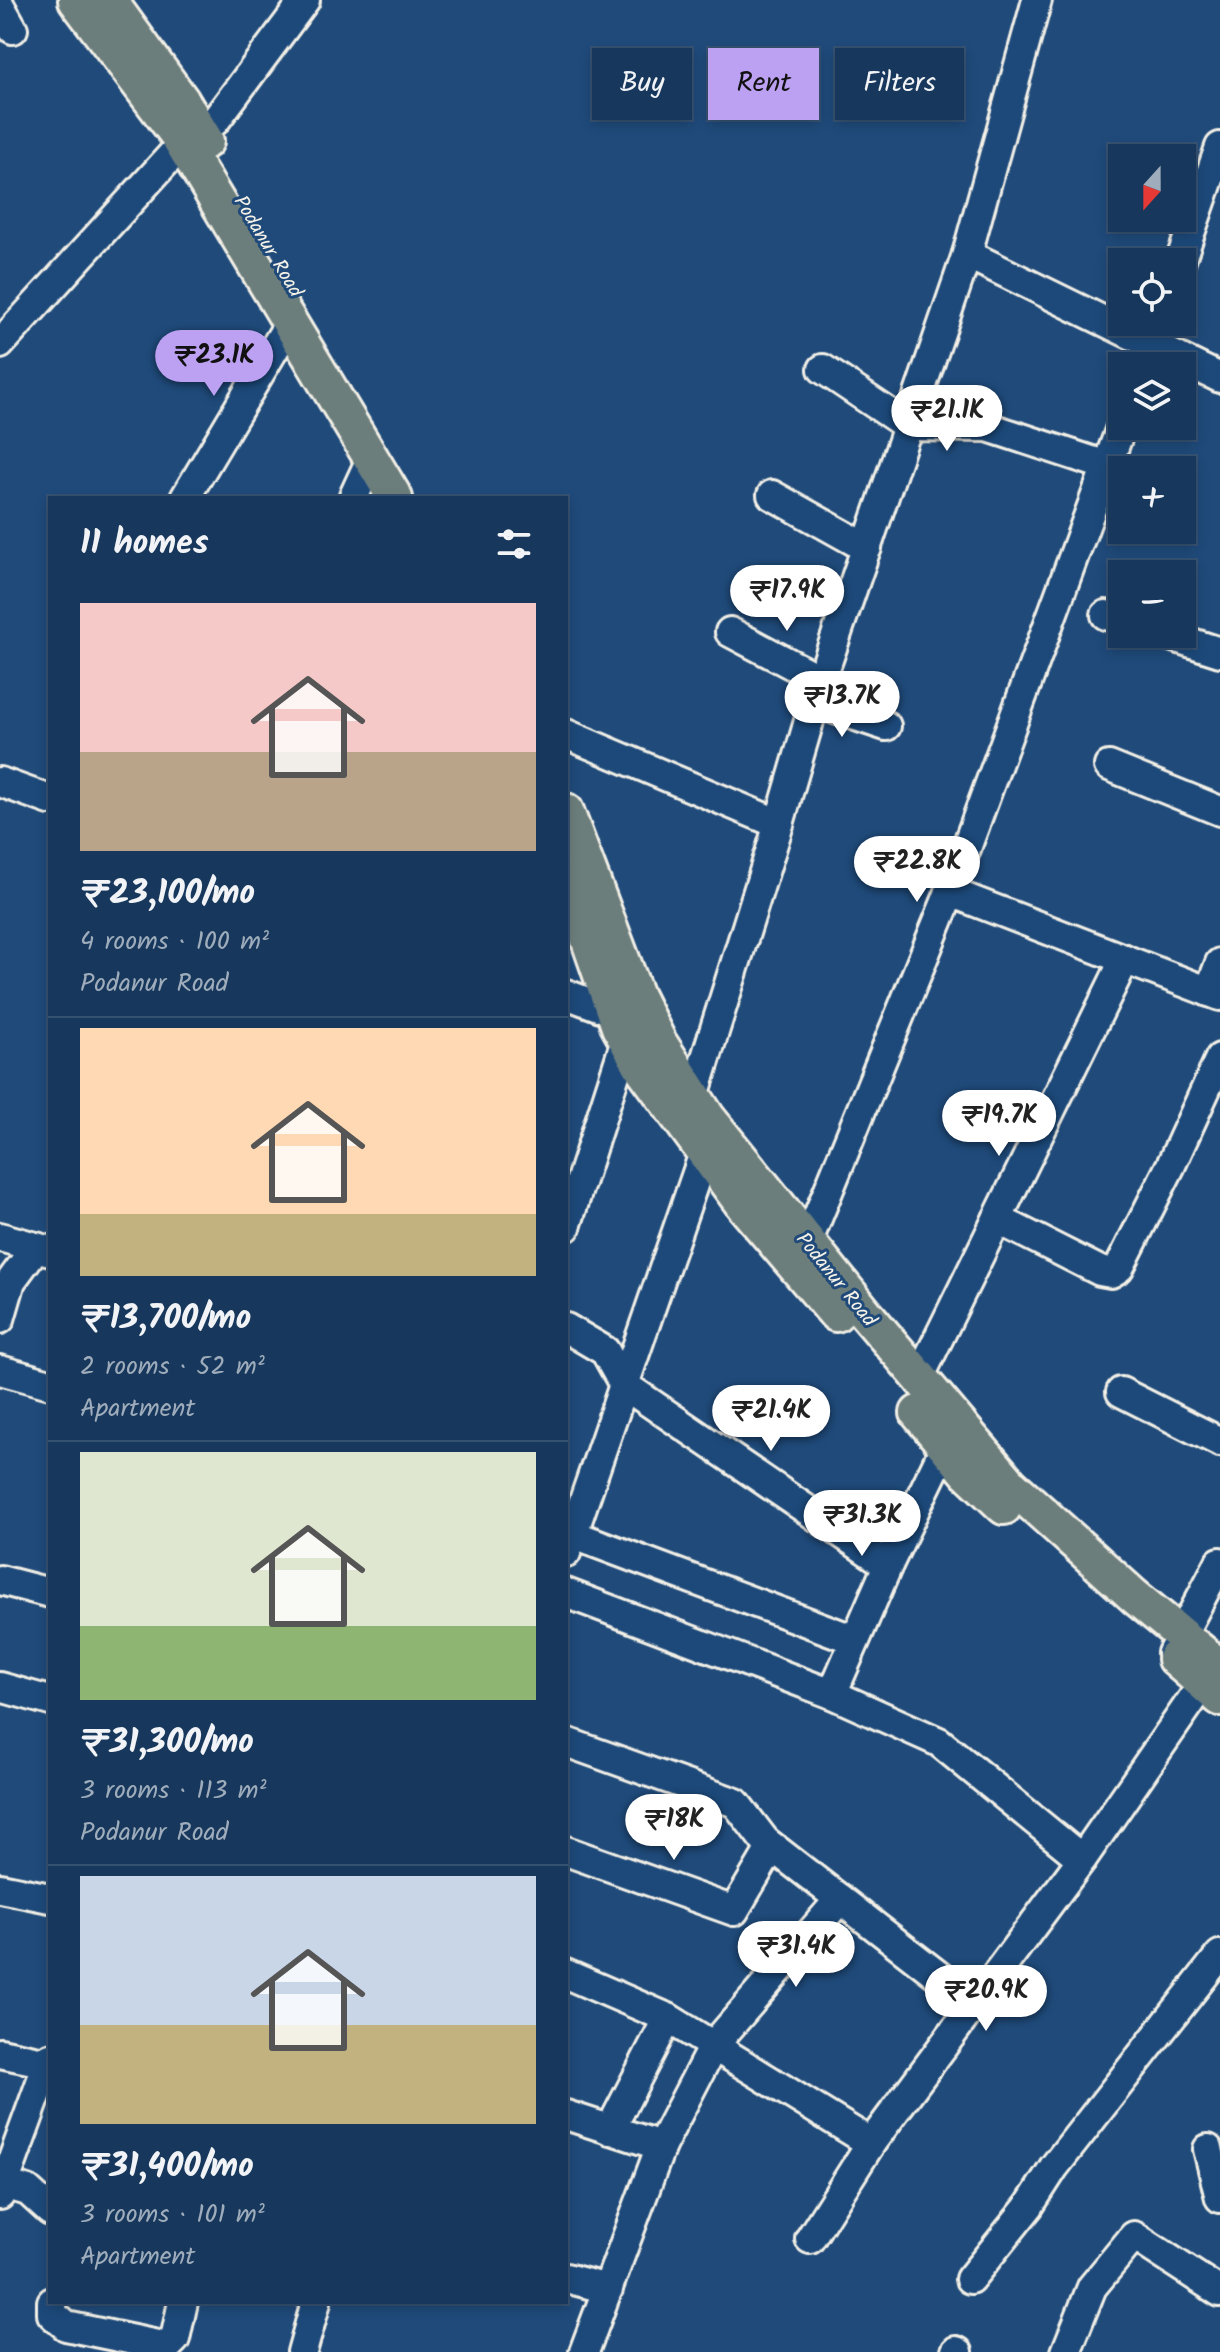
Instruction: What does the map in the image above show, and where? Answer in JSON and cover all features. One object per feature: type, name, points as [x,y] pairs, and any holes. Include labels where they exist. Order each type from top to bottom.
[{"type":"main road","points":[[76,0],[191,138],[289,324],[394,496]]},
{"type":"main road","name":"Podanur Road","points":[[109,0],[173,89],[191,138],[418,496]]},
{"type":"main road","name":"Podanur Road","points":[[568,816],[636,996],[659,1042],[694,1096],[714,1145],[807,1243],[1010,1484],[1123,1586],[1176,1646]]},
{"type":"main road","points":[[568,882],[620,1026],[643,1069],[714,1145],[743,1205],[967,1472],[1085,1583],[1176,1646],[1216,1679]]},
{"type":"street","points":[[0,344],[191,138],[215,121],[305,0]]},
{"type":"street","points":[[694,1096],[818,691],[967,254],[1037,0]]},
{"type":"street","points":[[1185,248],[1220,147]]},
{"type":"street","points":[[967,254],[1220,378]]},
{"type":"street","points":[[186,496],[289,324]]},
{"type":"street","points":[[823,369],[908,426],[988,427],[1107,466]]},
{"type":"street","points":[[807,1243],[950,892],[1117,440]]},
{"type":"street","points":[[354,496],[371,459]]},
{"type":"street","points":[[772,495],[867,548]]},
{"type":"street","points":[[730,632],[818,691],[886,726]]},
{"type":"street","points":[[1196,644],[1220,652]]},
{"type":"street","points":[[568,735],[779,824]]},
{"type":"street","points":[[1109,766],[1220,811]]},
{"type":"street","points":[[0,782],[48,799]]},
{"type":"street","points":[[950,892],[1214,994],[1220,963]]},
{"type":"street","points":[[919,1378],[1125,959]]},
{"type":"street","points":[[568,995],[620,1026],[568,1220]]},
{"type":"street","points":[[997,1219],[1100,1271],[1111,1273],[1119,1268],[1220,1058]]},
{"type":"street","points":[[714,1145],[568,1540],[855,1640]]},
{"type":"street","points":[[0,1237],[43,1249],[11,1281],[0,1319]]},
{"type":"street","points":[[568,1329],[605,1351],[624,1385],[888,1565]]},
{"type":"street","points":[[0,1370],[48,1383]]},
{"type":"street","points":[[1121,1392],[1220,1442]]},
{"type":"street","points":[[832,1694],[888,1565],[945,1447]]},
{"type":"street","points":[[1176,1646],[1220,1562]]},
{"type":"street","points":[[0,1580],[48,1592]]},
{"type":"street","points":[[568,1594],[832,1694],[939,1742],[1082,1859]]},
{"type":"street","points":[[810,2239],[871,2143],[1082,1859],[1194,1697],[1216,1679]]},
{"type":"street","points":[[0,1687],[48,1700]]},
{"type":"street","points":[[568,1743],[736,1803],[772,1847],[975,2004]]},
{"type":"street","points":[[568,1852],[734,1911],[772,1847]]},
{"type":"street","points":[[0,1888],[48,1898]]},
{"type":"street","points":[[584,2352],[661,2146],[713,2046],[840,1899]]},
{"type":"street","points":[[970,2279],[1220,1955]]},
{"type":"street","points":[[568,1975],[668,2018],[871,2143]]},
{"type":"street","points":[[610,2130],[668,2018]]},
{"type":"street","points":[[0,2053],[48,2061]]},
{"type":"street","points":[[48,2064],[2,2189],[28,2191],[48,2209]]},
{"type":"street","points":[[568,2116],[661,2146]]},
{"type":"street","points":[[1208,2149],[1220,2198]]},
{"type":"street","points":[[1066,2352],[1092,2287],[1134,2236],[1220,2292]]},
{"type":"street","points":[[568,2279],[608,2289]]},
{"type":"street","points":[[53,2306],[66,2326],[167,2347],[175,2339],[183,2304]]},
{"type":"street","points":[[302,2352],[315,2304]]}]
